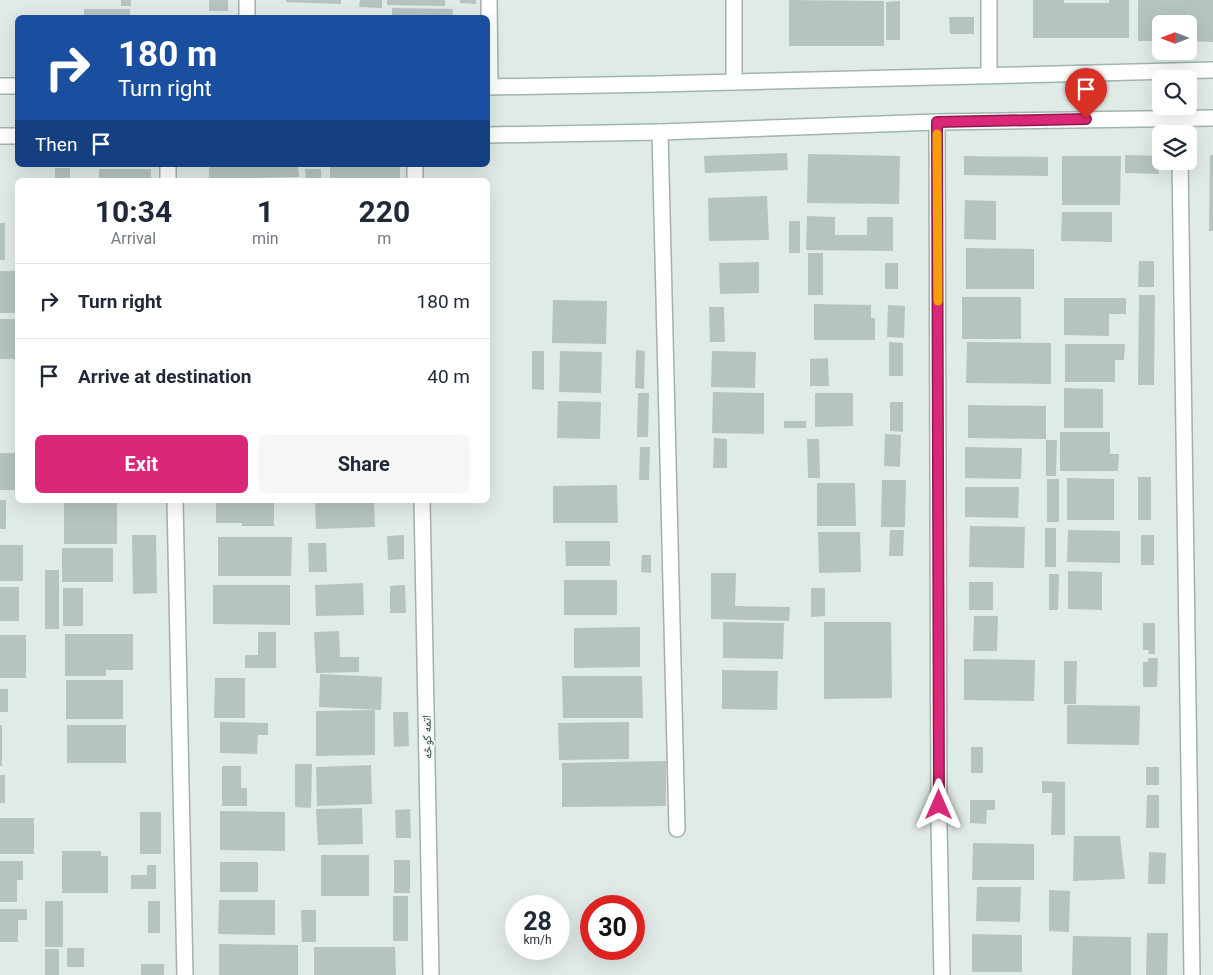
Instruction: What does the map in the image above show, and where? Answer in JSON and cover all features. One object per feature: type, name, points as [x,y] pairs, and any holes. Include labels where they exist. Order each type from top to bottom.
[{"type":"street","points":[[247,0],[247,15]]},
{"type":"street","points":[[489,0],[489,15]]},
{"type":"street","points":[[734,0],[734,82]]},
{"type":"street","points":[[989,0],[989,75]]},
{"type":"street","points":[[490,87],[1213,70]]},
{"type":"street","points":[[0,86],[15,86]]},
{"type":"street","points":[[1180,118],[1180,125]]},
{"type":"street","points":[[490,135],[660,132],[937,122],[1213,118]]},
{"type":"street","points":[[937,122],[939,805],[942,975]]},
{"type":"street","points":[[660,132],[677,829]]},
{"type":"street","points":[[0,136],[15,136]]},
{"type":"street","points":[[1180,170],[1192,975]]},
{"type":"street","points":[[175,503],[185,975]]},
{"type":"street","name":"اتمه کوڅه","points":[[422,503],[431,975]]},
{"type":"building","points":[[121,0],[131,0],[131,6],[121,6]]},
{"type":"building","points":[[209,0],[228,0],[228,11],[209,11]]},
{"type":"building","points":[[286,0],[341,0],[341,4],[286,2]]},
{"type":"building","points":[[360,0],[382,0],[382,8],[359,7]]},
{"type":"building","points":[[387,0],[445,0],[445,6],[387,5]]},
{"type":"building","points":[[460,0],[476,0],[476,4],[460,3]]},
{"type":"building","points":[[789,0],[884,1],[884,46],[789,46]]},
{"type":"building","points":[[1033,0],[1064,0],[1064,3],[1109,3],[1109,0],[1129,0],[1129,38],[1033,38]]},
{"type":"building","points":[[1138,0],[1213,0],[1213,42],[1198,41],[1198,15],[1152,15],[1152,41],[1138,41]]},
{"type":"building","points":[[900,1],[900,40],[886,40],[886,2]]},
{"type":"building","points":[[392,8],[453,9],[452,15],[392,15]]},
{"type":"building","points":[[84,9],[121,9],[121,15],[84,15]]},
{"type":"building","points":[[121,9],[130,9],[130,15],[121,15]]},
{"type":"building","points":[[949,17],[974,17],[974,34],[950,34]]},
{"type":"building","points":[[787,153],[788,170],[705,173],[704,156]]},
{"type":"building","points":[[808,154],[900,156],[899,204],[807,203]]},
{"type":"building","points":[[1125,155],[1152,156],[1152,170],[1159,170],[1159,174],[1125,173]]},
{"type":"building","points":[[1210,155],[1213,155],[1213,231],[1209,231]]},
{"type":"building","points":[[964,156],[1048,157],[1048,176],[964,175]]},
{"type":"building","points":[[1062,156],[1121,156],[1120,205],[1062,205]]},
{"type":"building","points":[[209,167],[298,167],[299,177],[254,178],[209,178]]},
{"type":"building","points":[[330,167],[400,167],[400,178],[330,178]]},
{"type":"building","points":[[55,168],[70,168],[70,178],[55,178]]},
{"type":"building","points":[[99,169],[151,169],[151,178],[99,178]]},
{"type":"building","points":[[305,169],[321,169],[321,178],[306,178]]},
{"type":"building","points":[[767,196],[769,240],[709,241],[708,198]]},
{"type":"building","points":[[965,200],[996,201],[996,240],[964,239]]},
{"type":"building","points":[[1062,212],[1112,212],[1112,242],[1061,241]]},
{"type":"building","points":[[807,216],[835,217],[835,235],[867,235],[867,217],[893,217],[893,251],[806,250]]},
{"type":"building","points":[[789,221],[800,221],[800,253],[789,253]]},
{"type":"building","points":[[0,223],[5,223],[5,260],[0,260]]},
{"type":"building","points":[[966,248],[1034,249],[1034,289],[966,289]]},
{"type":"building","points":[[808,253],[823,253],[823,295],[808,295]]},
{"type":"building","points":[[1139,261],[1154,261],[1154,287],[1138,287]]},
{"type":"building","points":[[759,262],[759,293],[720,294],[719,263]]},
{"type":"building","points":[[885,263],[898,263],[898,289],[885,289]]},
{"type":"building","points":[[0,271],[15,271],[15,313],[0,313]]},
{"type":"building","points":[[1139,295],[1155,295],[1154,385],[1138,385]]},
{"type":"building","points":[[962,297],[1021,297],[1021,339],[962,339]]},
{"type":"building","points":[[1064,298],[1126,298],[1126,314],[1109,314],[1109,336],[1064,335]]},
{"type":"building","points":[[553,300],[607,301],[606,344],[552,343]]},
{"type":"building","points":[[814,304],[871,305],[871,318],[875,318],[875,340],[814,340]]},
{"type":"building","points":[[888,305],[905,306],[904,338],[887,337]]},
{"type":"building","points":[[709,307],[724,307],[725,342],[710,342]]},
{"type":"building","points":[[0,319],[15,319],[15,359],[0,359]]},
{"type":"building","points":[[889,342],[903,343],[903,376],[889,376]]},
{"type":"building","points":[[967,342],[1051,343],[1051,384],[966,383]]},
{"type":"building","points":[[1065,344],[1125,344],[1124,360],[1115,360],[1115,382],[1065,382]]},
{"type":"building","points":[[636,350],[645,351],[644,389],[635,388]]},
{"type":"building","points":[[532,351],[544,351],[544,390],[532,389]]},
{"type":"building","points":[[560,351],[602,352],[601,393],[559,392]]},
{"type":"building","points":[[712,351],[756,352],[755,388],[711,387]]},
{"type":"building","points":[[828,358],[829,386],[810,386],[810,359]]},
{"type":"building","points":[[1064,388],[1103,389],[1103,428],[1064,428]]},
{"type":"building","points":[[713,392],[764,393],[764,434],[712,433]]},
{"type":"building","points":[[638,393],[649,393],[648,437],[637,437]]},
{"type":"building","points":[[815,393],[853,393],[853,426],[815,427]]},
{"type":"building","points":[[558,401],[601,402],[600,439],[557,438]]},
{"type":"building","points":[[890,402],[903,402],[903,432],[890,431]]},
{"type":"building","points":[[968,405],[1046,406],[1046,439],[968,438]]},
{"type":"building","points":[[784,421],[806,421],[806,428],[784,428]]},
{"type":"building","points":[[1060,432],[1110,432],[1110,454],[1119,454],[1118,471],[1060,471]]},
{"type":"building","points":[[885,434],[901,435],[900,467],[884,466]]},
{"type":"building","points":[[714,438],[727,439],[727,468],[713,468]]},
{"type":"building","points":[[807,439],[819,439],[820,478],[808,478]]},
{"type":"building","points":[[1046,440],[1057,440],[1056,476],[1046,476]]},
{"type":"building","points":[[640,447],[650,447],[649,480],[639,480]]},
{"type":"building","points":[[965,447],[1022,448],[1021,479],[965,478]]},
{"type":"building","points":[[0,453],[15,453],[15,490],[0,490]]},
{"type":"building","points":[[1138,477],[1151,477],[1151,520],[1138,520]]},
{"type":"building","points":[[1067,478],[1114,479],[1114,520],[1067,520]]},
{"type":"building","points":[[1047,479],[1059,479],[1059,522],[1047,522]]},
{"type":"building","points":[[882,480],[906,480],[905,527],[881,527]]},
{"type":"building","points":[[817,483],[855,483],[856,526],[817,526]]},
{"type":"building","points":[[617,485],[618,523],[553,523],[553,486]]},
{"type":"building","points":[[965,487],[1019,487],[1018,518],[965,517]]},
{"type":"building","points":[[0,500],[6,500],[6,529],[0,529]]},
{"type":"building","points":[[64,503],[117,503],[117,544],[64,544]]},
{"type":"building","points":[[216,503],[274,503],[274,526],[242,526],[242,523],[216,523]]},
{"type":"building","points":[[315,503],[374,503],[375,527],[316,529]]},
{"type":"building","points":[[970,526],[1025,527],[1024,568],[969,567]]},
{"type":"building","points":[[1045,528],[1056,528],[1056,567],[1045,567]]},
{"type":"building","points":[[890,530],[904,530],[903,556],[889,556]]},
{"type":"building","points":[[1068,530],[1120,531],[1120,563],[1067,562]]},
{"type":"building","points":[[818,532],[860,532],[861,572],[819,573]]},
{"type":"building","points":[[132,535],[156,535],[157,593],[133,594]]},
{"type":"building","points":[[404,535],[404,559],[388,560],[387,536]]},
{"type":"building","points":[[1141,535],[1154,535],[1154,565],[1141,565]]},
{"type":"building","points":[[218,537],[292,537],[291,576],[218,576]]},
{"type":"building","points":[[565,541],[610,541],[610,566],[566,566]]},
{"type":"building","points":[[308,543],[326,543],[327,572],[309,572]]},
{"type":"building","points":[[0,545],[23,545],[23,581],[0,581]]},
{"type":"building","points":[[62,548],[113,548],[113,582],[62,582]]},
{"type":"building","points":[[642,555],[651,555],[651,573],[641,572]]},
{"type":"building","points":[[45,570],[59,570],[59,629],[45,629]]},
{"type":"building","points":[[1068,571],[1102,572],[1102,610],[1068,609]]},
{"type":"building","points":[[711,573],[736,573],[735,606],[790,607],[789,621],[711,619]]},
{"type":"building","points":[[1049,574],[1059,574],[1058,610],[1049,610]]},
{"type":"building","points":[[564,580],[617,580],[617,615],[564,615]]},
{"type":"building","points":[[969,582],[993,582],[993,610],[969,610]]},
{"type":"building","points":[[363,583],[364,615],[316,616],[315,585]]},
{"type":"building","points":[[213,585],[290,585],[290,625],[213,624]]},
{"type":"building","points":[[405,585],[406,613],[390,613],[390,586]]},
{"type":"building","points":[[0,587],[19,587],[19,621],[0,621]]},
{"type":"building","points":[[63,588],[83,588],[83,626],[63,626]]},
{"type":"building","points":[[811,588],[825,588],[825,616],[811,617]]},
{"type":"building","points":[[974,616],[998,616],[997,651],[973,651]]},
{"type":"building","points":[[723,622],[784,623],[783,659],[723,658]]},
{"type":"building","points":[[824,622],[891,622],[892,698],[824,699]]},
{"type":"building","points":[[1143,623],[1155,623],[1155,654],[1148,654],[1149,650],[1143,650]]},
{"type":"building","points":[[640,627],[640,667],[574,668],[574,628]]},
{"type":"building","points":[[339,631],[340,657],[359,657],[359,672],[316,673],[314,632]]},
{"type":"building","points":[[258,632],[276,632],[276,668],[245,668],[245,655],[258,655]]},
{"type":"building","points":[[65,634],[133,634],[133,670],[106,670],[106,676],[65,676]]},
{"type":"building","points":[[0,635],[26,635],[26,678],[0,678]]},
{"type":"building","points":[[1148,658],[1158,658],[1157,687],[1143,687],[1143,662],[1148,662]]},
{"type":"building","points":[[964,659],[1035,660],[1034,701],[964,700]]},
{"type":"building","points":[[1064,661],[1077,661],[1076,704],[1064,704]]},
{"type":"building","points":[[722,670],[778,671],[777,710],[722,709]]},
{"type":"building","points":[[320,674],[382,677],[381,710],[319,707]]},
{"type":"building","points":[[562,676],[642,676],[643,718],[563,718]]},
{"type":"building","points":[[215,678],[245,678],[245,718],[214,718]]},
{"type":"building","points":[[66,680],[123,680],[123,719],[66,719]]},
{"type":"building","points":[[0,689],[8,689],[8,712],[0,712]]},
{"type":"building","points":[[1067,705],[1140,706],[1139,745],[1067,744]]},
{"type":"building","points":[[375,710],[375,755],[316,756],[316,711]]},
{"type":"building","points":[[393,712],[408,712],[409,746],[394,747]]},
{"type":"building","points":[[220,722],[268,723],[268,735],[258,735],[257,754],[220,753]]},
{"type":"building","points":[[629,722],[629,759],[559,760],[558,723]]},
{"type":"building","points":[[0,725],[2,725],[2,766],[0,766]]},
{"type":"building","points":[[67,725],[126,725],[126,763],[67,763]]},
{"type":"building","points":[[971,747],[983,747],[983,773],[971,773]]},
{"type":"building","points":[[666,761],[666,806],[562,807],[562,763]]},
{"type":"building","points":[[295,764],[312,764],[311,808],[295,807]]},
{"type":"building","points":[[371,765],[372,804],[317,806],[316,767]]},
{"type":"building","points":[[222,766],[241,766],[241,788],[247,788],[247,806],[222,806]]},
{"type":"building","points":[[1146,767],[1159,767],[1159,785],[1146,785]]},
{"type":"building","points":[[0,775],[5,775],[5,803],[0,803]]},
{"type":"building","points":[[1042,781],[1065,782],[1065,835],[1051,835],[1052,793],[1042,793]]},
{"type":"building","points":[[1147,795],[1159,795],[1159,828],[1146,828]]},
{"type":"building","points":[[970,800],[995,800],[995,810],[987,810],[986,824],[970,823]]},
{"type":"building","points":[[362,808],[363,844],[318,845],[316,809]]},
{"type":"building","points":[[410,809],[411,838],[396,838],[395,810]]},
{"type":"building","points":[[220,811],[285,812],[285,851],[220,850]]},
{"type":"building","points":[[140,812],[161,812],[161,854],[140,854]]},
{"type":"building","points":[[0,818],[34,818],[34,854],[0,854]]},
{"type":"building","points":[[1074,836],[1120,836],[1125,879],[1073,881]]},
{"type":"building","points":[[973,843],[1034,844],[1034,880],[972,880]]},
{"type":"building","points":[[62,851],[101,851],[101,856],[108,856],[108,893],[62,893]]},
{"type":"building","points":[[1149,852],[1166,853],[1165,884],[1148,884]]},
{"type":"building","points":[[321,855],[369,855],[369,896],[321,896]]},
{"type":"building","points":[[394,860],[410,860],[410,893],[394,893]]},
{"type":"building","points":[[0,861],[23,861],[23,880],[17,880],[17,902],[0,902]]},
{"type":"building","points":[[220,862],[258,862],[258,892],[220,892]]},
{"type":"building","points":[[147,865],[156,865],[156,889],[131,889],[131,875],[147,875]]},
{"type":"building","points":[[977,887],[1021,887],[1020,922],[976,921]]},
{"type":"building","points":[[1049,890],[1070,891],[1069,932],[1049,931]]},
{"type":"building","points":[[393,896],[408,896],[408,941],[393,941]]},
{"type":"building","points":[[219,900],[275,900],[275,935],[218,934]]},
{"type":"building","points":[[45,901],[63,901],[63,947],[45,947]]},
{"type":"building","points":[[148,901],[160,901],[160,933],[148,933]]},
{"type":"building","points":[[0,909],[27,909],[27,920],[18,920],[18,942],[0,942]]},
{"type":"building","points":[[301,910],[316,910],[316,942],[302,942]]},
{"type":"building","points":[[1147,933],[1168,933],[1167,975],[1146,975]]},
{"type":"building","points":[[972,934],[1022,935],[1022,972],[972,972]]},
{"type":"building","points":[[1073,936],[1131,937],[1131,975],[1072,975]]},
{"type":"building","points":[[219,944],[298,945],[298,975],[219,975]]},
{"type":"building","points":[[314,947],[395,947],[396,975],[314,975]]},
{"type":"building","points":[[67,948],[84,948],[84,967],[67,967]]},
{"type":"building","points":[[45,949],[59,949],[59,975],[45,975]]},
{"type":"building","points":[[141,964],[164,964],[164,975],[141,975]]},
{"type":"slow traffic","points":[[937,134],[938,301]]},
{"type":"route","points":[[939,805],[937,122],[1086,119]]}]
